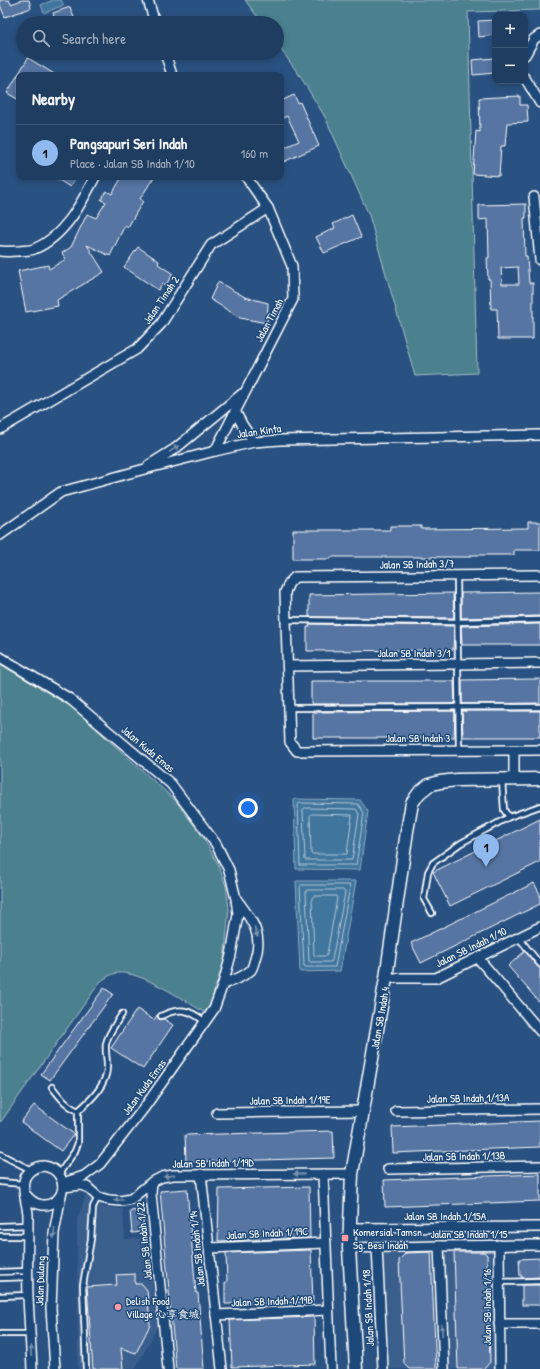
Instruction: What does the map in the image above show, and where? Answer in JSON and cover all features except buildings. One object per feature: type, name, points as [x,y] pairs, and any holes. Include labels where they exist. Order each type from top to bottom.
[{"type":"street","points":[[148,0],[153,16]]},
{"type":"street","points":[[528,50],[534,39],[540,35]]},
{"type":"street","points":[[167,60],[171,72]]},
{"type":"street","points":[[528,83],[540,103]]},
{"type":"street","points":[[0,251],[33,250],[49,240],[63,228],[87,193],[94,180]]},
{"type":"street","name":"Jalan Timah","points":[[215,451],[294,299],[292,266],[268,208],[248,180]]},
{"type":"street","points":[[534,197],[540,260]]},
{"type":"street","name":"Jalan Timah 2","points":[[0,429],[137,349],[161,324],[211,245],[268,208]]},
{"type":"street","points":[[142,470],[176,448],[246,390]]},
{"type":"street","points":[[235,411],[254,442]]},
{"type":"street","name":"Jalan Kinta","points":[[0,535],[61,492],[254,442],[280,440],[540,435]]},
{"type":"street","name":"Jalan SB Indah 3/7","points":[[286,620],[285,592],[289,583],[295,577],[540,575]]},
{"type":"street","points":[[286,620],[289,708]]},
{"type":"street","name":"Jalan Kuda Emas","points":[[0,657],[70,699],[171,784],[216,844],[229,870],[236,898],[238,914],[231,954],[223,984],[214,1009],[144,1108],[100,1164],[84,1176],[61,1185]]},
{"type":"street","name":"Jalan SB Indah 3/1","points":[[288,666],[540,664]]},
{"type":"street","name":"Jalan SB Indah 3","points":[[289,708],[290,742],[297,751],[540,750]]},
{"type":"street","points":[[514,751],[514,779]]},
{"type":"street","name":"Jalan SB Indah 4","points":[[356,1369],[349,1248],[352,1174],[386,978],[412,804],[419,793],[429,785],[440,782],[502,778],[540,778]]},
{"type":"street","name":"Jalan Kuda Emas","points":[[223,984],[239,978],[251,970],[258,950],[259,942],[252,921],[236,898]]},
{"type":"street","name":"Jalan SB Indah 1/10","points":[[386,978],[436,978],[540,927]]},
{"type":"street","points":[[478,958],[540,1031]]},
{"type":"street","name":"Jalan SB Indah 1/13A","points":[[396,1111],[540,1109]]},
{"type":"street","name":"Jalan SB Indah 1/19E","points":[[217,1113],[364,1111]]},
{"type":"street","points":[[43,1166],[50,1167],[61,1185],[56,1200],[43,1206],[30,1201],[26,1195],[23,1184],[25,1176],[31,1170],[43,1166]]},
{"type":"street","name":"Jalan SB Indah 1/13B","points":[[388,1169],[540,1166]]},
{"type":"street","name":"Jalan SB Indah 1/14","points":[[201,1174],[222,1369]]},
{"type":"street","points":[[323,1174],[331,1369]]},
{"type":"street","name":"Jalan SB Indah 1/19D","points":[[61,1185],[87,1186],[98,1197],[121,1201],[131,1199],[152,1182],[162,1177],[173,1175],[352,1174]]},
{"type":"street","name":"Jalan SB Indah 1/22","points":[[152,1182],[151,1194],[168,1369]]},
{"type":"street","name":"Jalan Dulang","points":[[55,1369],[51,1308],[54,1233],[61,1185]]},
{"type":"street","name":"Jalan Dulang","points":[[26,1195],[28,1206],[28,1296],[32,1369]]},
{"type":"street","name":"Jalan SB Indah 1/15A","points":[[350,1228],[540,1227]]},
{"type":"street","name":"Jalan SB Indah 1/19C","points":[[209,1248],[326,1242]]},
{"type":"street","name":"Jalan SB Indah 1/16","points":[[499,1245],[500,1369]]},
{"type":"street","name":"Jalan SB Indah 1/15","points":[[349,1248],[377,1246],[540,1245]]},
{"type":"street","name":"Jalan SB Indah 1/18","points":[[377,1246],[383,1369]]},
{"type":"street","points":[[439,1246],[444,1369]]},
{"type":"street","name":"Jalan SB Indah 1/19B","points":[[216,1315],[328,1310]]},
{"type":"street","points":[[499,1324],[540,1324]]},
{"type":"lane","points":[[457,576],[458,707],[460,750]]},
{"type":"lane","points":[[286,620],[457,622],[540,620]]},
{"type":"lane","points":[[289,708],[540,707]]},
{"type":"lane","points":[[502,778],[504,810],[509,817]]},
{"type":"lane","points":[[432,913],[424,899],[428,872],[433,863],[461,843],[509,817],[540,806]]},
{"type":"lane","points":[[518,937],[540,964]]},
{"type":"lane","points":[[161,1016],[172,1011],[184,1010],[193,1013],[205,1022]]},
{"type":"lane","points":[[61,1185],[78,1143],[78,1111],[102,1085],[107,1066],[106,1046],[108,1036],[122,1014]]},
{"type":"lane","points":[[52,1087],[64,1103],[78,1111]]},
{"type":"lane","points":[[0,1154],[31,1170]]},
{"type":"lane","points":[[0,1182],[23,1184]]},
{"type":"lane","points":[[86,1369],[83,1285],[91,1239],[93,1207],[98,1197]]},
{"type":"lane","points":[[0,1226],[28,1225]]},
{"type":"lane","points":[[0,1236],[28,1236]]},
{"type":"lane","points":[[0,1272],[28,1274]]},
{"type":"lane","points":[[0,1278],[28,1274]]},
{"type":"lane","points":[[499,1282],[540,1281]]},
{"type":"lane","points":[[0,1296],[28,1296]]},
{"type":"lane","points":[[0,1334],[31,1334]]},
{"type":"shaded area","points":[[86,1195],[103,1207],[123,1209],[125,1239],[148,1238],[157,1328],[135,1369],[78,1369],[77,1219]]},
{"type":"shaded area","points":[[493,1250],[495,1369],[389,1369],[383,1252]]},
{"type":"green space","points":[[245,0],[540,0],[540,10],[468,12],[477,373],[415,376],[369,215],[325,117],[300,76],[284,54],[284,16],[257,16]]},
{"type":"green space","points":[[0,664],[73,708],[175,800],[203,837],[218,864],[226,886],[229,909],[224,961],[207,1014],[176,995],[138,976],[127,973],[117,973],[108,976],[100,982],[0,1123]]},
{"type":"water","points":[[53,0],[61,0],[64,5],[44,13],[41,5]]},
{"type":"water","points":[[294,799],[360,800],[368,811],[360,870],[296,869]]},
{"type":"water","points":[[296,881],[356,881],[340,971],[300,972]]},
{"type":"place","name":"Pangsapuri Seri Indah","points":[[486,867]]},
{"type":"place","name":"Komersial Tamsn Sg. Besi Indah","points":[[345,1238]]},
{"type":"place","name":"Delish Food Village 心享食城","points":[[118,1307]]}]
